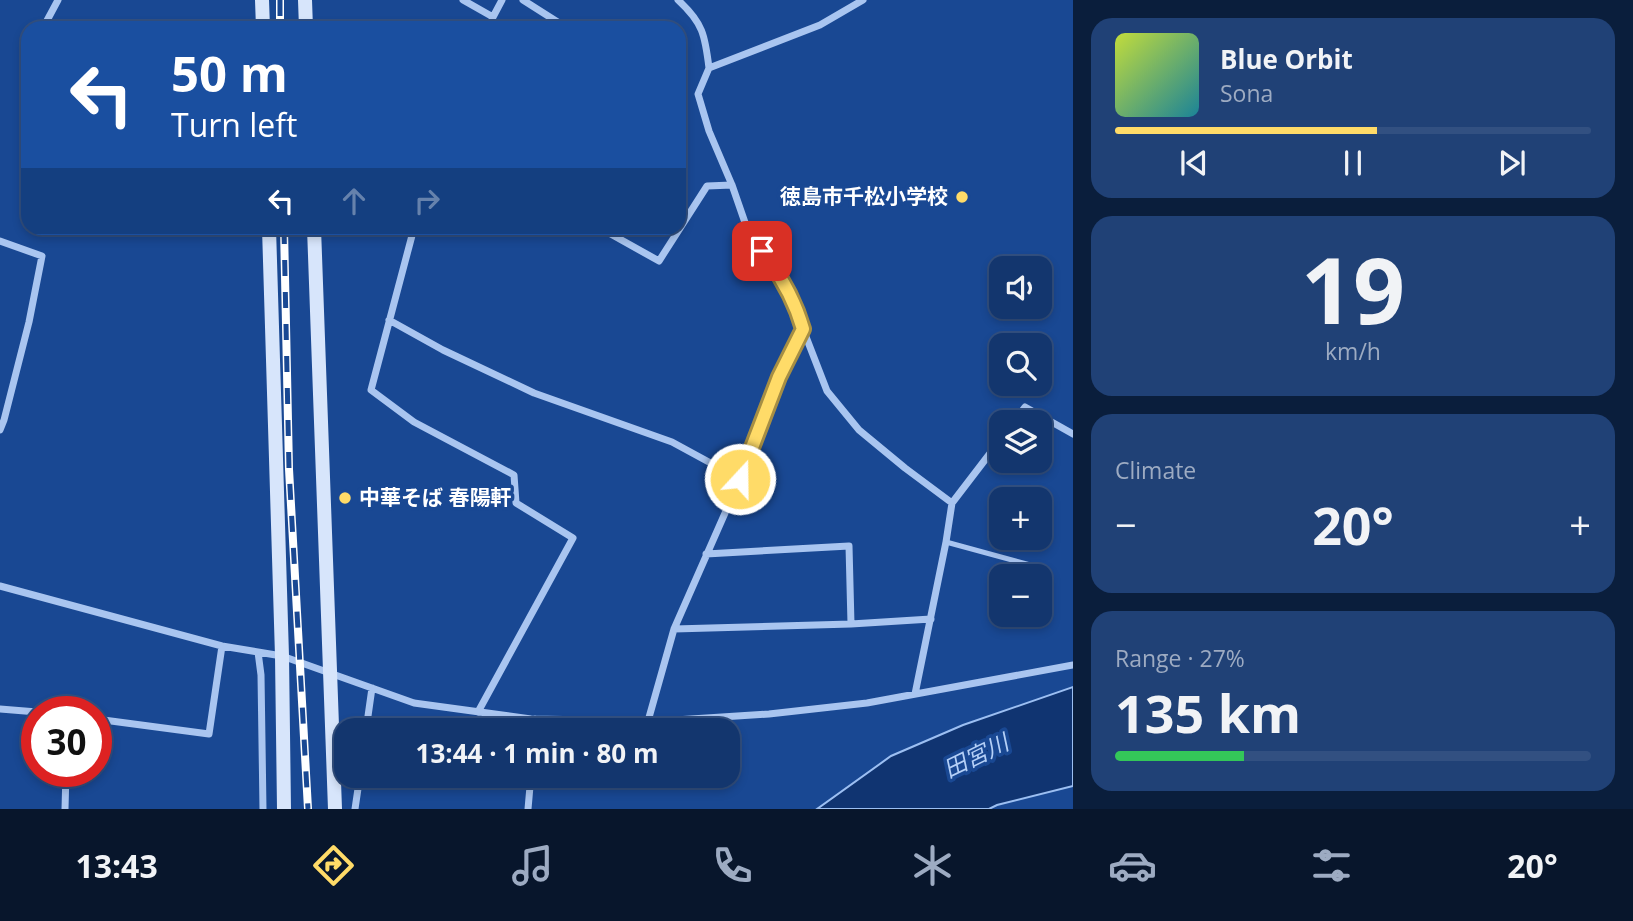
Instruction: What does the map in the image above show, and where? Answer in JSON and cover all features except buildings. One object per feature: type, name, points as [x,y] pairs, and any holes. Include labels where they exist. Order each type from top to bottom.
[{"type":"street","points":[[47,21],[58,0]]},
{"type":"street","points":[[262,0],[263,21]]},
{"type":"street","points":[[305,0],[306,21]]},
{"type":"street","points":[[463,0],[493,17]]},
{"type":"street","points":[[492,21],[502,0]]},
{"type":"street","points":[[523,0],[556,21]]},
{"type":"street","points":[[678,0],[694,15],[706,40],[709,68],[698,94],[709,131],[750,237],[773,265],[799,315],[827,391],[859,430],[952,503]]},
{"type":"street","points":[[709,68],[820,25],[863,0]]},
{"type":"street","points":[[686,219],[707,186],[732,185]]},
{"type":"street","points":[[269,235],[284,809]]},
{"type":"street","points":[[314,235],[335,809]]},
{"type":"street","points":[[412,235],[370,390],[414,422],[514,475],[516,503],[573,538],[478,712]]},
{"type":"street","points":[[613,235],[659,261],[676,235]]},
{"type":"street","points":[[0,241],[42,256],[29,322],[0,430]]},
{"type":"street","points":[[389,320],[443,350],[534,393],[672,442],[740,479]]},
{"type":"street","points":[[649,718],[674,629],[740,479],[779,377],[803,329]]},
{"type":"street","points":[[1052,422],[1073,434]]},
{"type":"street","points":[[915,694],[952,503],[989,455]]},
{"type":"street","points":[[706,554],[849,546],[851,624]]},
{"type":"street","points":[[0,586],[222,646],[282,656],[414,703],[528,718]]},
{"type":"street","points":[[674,629],[931,619]]},
{"type":"street","points":[[112,721],[209,734],[222,646]]},
{"type":"street","points":[[258,652],[261,675],[263,809]]},
{"type":"street","points":[[708,718],[769,715],[867,704],[1073,665]]},
{"type":"street","points":[[368,718],[372,688]]},
{"type":"street","points":[[0,709],[21,711]]},
{"type":"street","points":[[65,809],[66,787]]},
{"type":"street","points":[[355,809],[358,788]]},
{"type":"street","points":[[528,809],[530,788]]},
{"type":"lane","points":[[946,542],[1027,564]]},
{"type":"water","name":"田宮川","points":[[1073,687],[1073,786],[989,809],[817,809],[891,756],[963,725]]},
{"type":"railway","points":[[280,0],[280,21]]},
{"type":"railway","points":[[284,235],[289,469],[308,809]]},
{"type":"place","name":"徳島市千松小学校","points":[[962,197]]},
{"type":"place","name":"中華そば 春陽軒","points":[[345,498]]},
{"type":"route","points":[[740,479],[779,377],[803,329],[799,315],[773,265],[762,251]]}]
